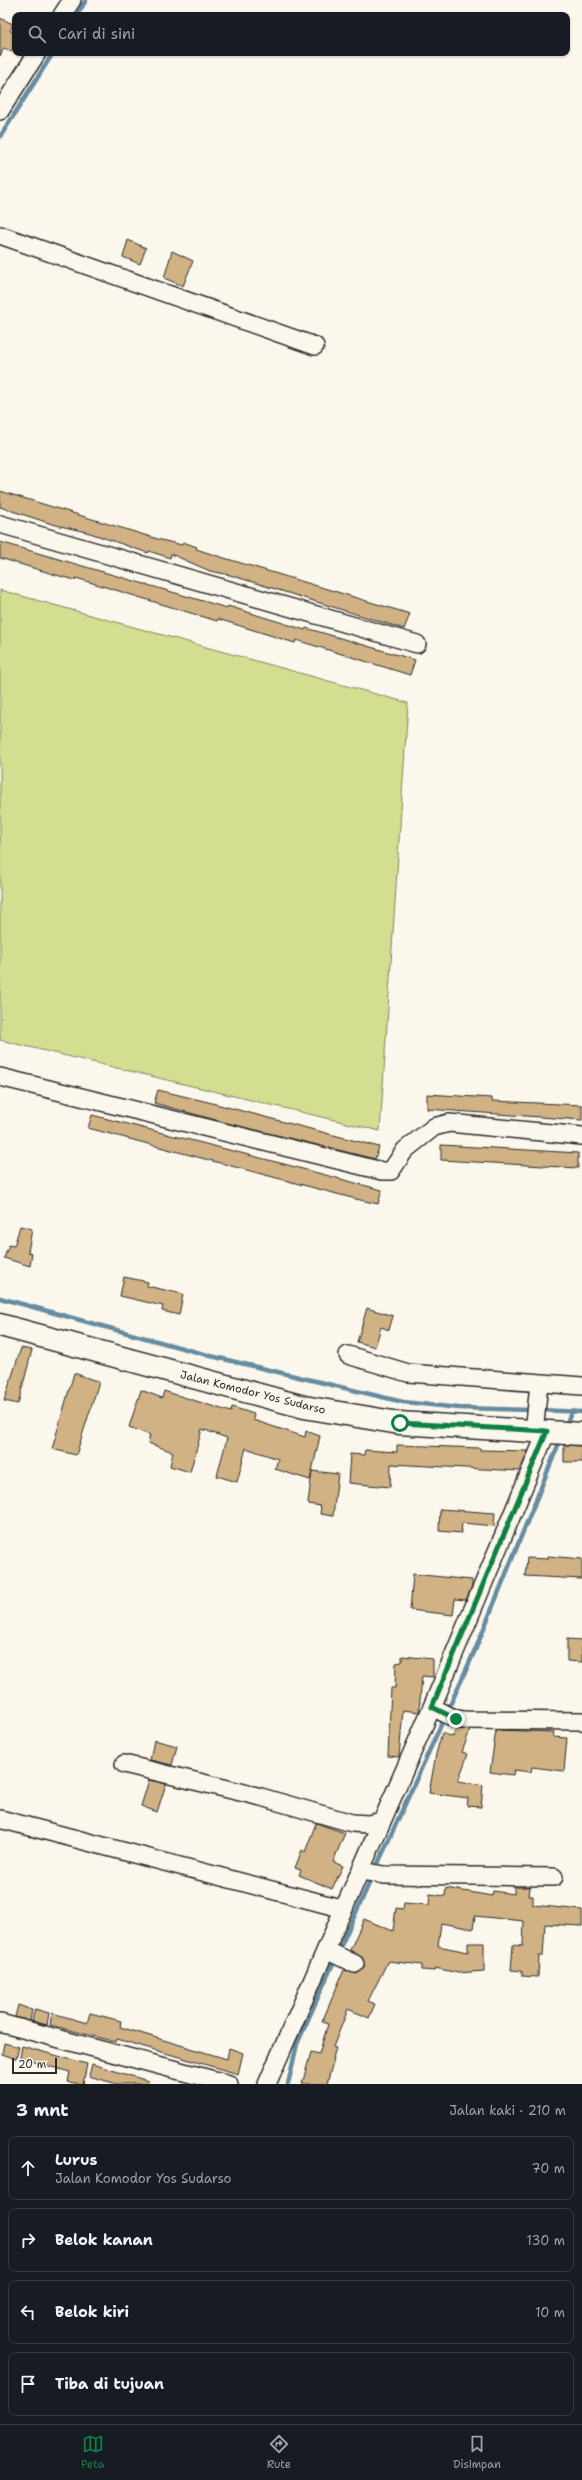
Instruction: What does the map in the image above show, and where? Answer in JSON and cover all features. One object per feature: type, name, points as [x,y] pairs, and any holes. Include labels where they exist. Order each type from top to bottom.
[{"type":"street","points":[[64,12],[72,0]]},
{"type":"street","points":[[0,111],[35,56]]},
{"type":"street","points":[[0,235],[315,346]]},
{"type":"street","points":[[0,524],[417,644]]},
{"type":"street","points":[[0,1077],[382,1171],[391,1171],[405,1150],[434,1127],[449,1123],[582,1136]]},
{"type":"street","name":"Jalan Komodor Yos Sudarso","points":[[0,1325],[304,1407],[400,1423],[555,1430]]},
{"type":"street","points":[[348,1356],[408,1373],[539,1388],[582,1386]]},
{"type":"street","points":[[267,2084],[339,1956],[344,1909],[363,1872],[382,1821],[441,1712],[555,1430],[539,1388]]},
{"type":"street","points":[[441,1712],[464,1720],[582,1721]]},
{"type":"street","points":[[124,1764],[261,1797],[352,1823],[368,1824],[382,1821]]},
{"type":"street","points":[[0,1819],[344,1909]]},
{"type":"street","points":[[363,1872],[384,1875],[554,1877]]},
{"type":"street","points":[[0,2023],[229,2084]]},
{"type":"green space","points":[[0,590],[408,703],[380,1131],[0,1040]]},
{"type":"building","points":[[0,18],[12,24],[10,31],[12,32],[12,50],[11,52],[4,48],[0,56]]},
{"type":"building","points":[[128,240],[146,248],[140,264],[123,257]]},
{"type":"building","points":[[172,251],[193,261],[183,286],[164,278]]},
{"type":"building","points":[[0,491],[161,540],[182,545],[183,542],[197,547],[196,549],[221,557],[410,614],[404,629],[230,575],[210,571],[171,554],[170,558],[149,551],[148,553],[90,533],[52,524],[0,507]]},
{"type":"building","points":[[0,542],[227,608],[228,606],[305,630],[306,628],[415,660],[410,675],[296,640],[295,643],[218,619],[217,621],[76,578],[75,580],[56,575],[0,558]]},
{"type":"building","points":[[158,1090],[379,1147],[375,1159],[223,1122],[154,1103]]},
{"type":"building","points":[[427,1094],[492,1098],[492,1101],[582,1105],[582,1120],[427,1109]]},
{"type":"building","points":[[92,1115],[382,1190],[378,1204],[356,1199],[88,1128]]},
{"type":"building","points":[[441,1145],[578,1153],[578,1168],[441,1160]]},
{"type":"building","points":[[20,1226],[32,1229],[28,1252],[32,1253],[30,1266],[4,1258],[9,1245],[14,1246]]},
{"type":"building","points":[[124,1277],[148,1282],[147,1286],[183,1294],[179,1315],[162,1311],[163,1306],[120,1296]]},
{"type":"building","points":[[367,1308],[393,1316],[389,1330],[381,1327],[375,1347],[357,1342]]},
{"type":"building","points":[[21,1348],[32,1350],[18,1404],[4,1401]]},
{"type":"building","points":[[74,1373],[99,1382],[76,1455],[52,1449]]},
{"type":"building","points":[[141,1390],[162,1398],[164,1391],[231,1412],[232,1407],[254,1414],[253,1420],[305,1437],[306,1431],[320,1436],[310,1480],[275,1469],[278,1459],[246,1448],[237,1482],[217,1476],[227,1438],[202,1429],[190,1472],[170,1466],[173,1452],[148,1443],[150,1435],[129,1427]]},
{"type":"building","points":[[397,1445],[528,1451],[520,1471],[391,1464],[390,1487],[348,1483],[350,1454],[364,1455],[365,1450],[397,1452]]},
{"type":"building","points":[[564,1445],[582,1446],[582,1462],[564,1462]]},
{"type":"building","points":[[312,1471],[338,1474],[333,1516],[320,1514],[321,1506],[308,1504]]},
{"type":"building","points":[[440,1509],[495,1513],[494,1526],[462,1523],[461,1533],[439,1531]]},
{"type":"building","points":[[548,1556],[582,1559],[582,1579],[525,1576],[527,1558],[548,1559]]},
{"type":"building","points":[[413,1574],[472,1580],[472,1586],[466,1600],[455,1599],[453,1615],[410,1610]]},
{"type":"building","points":[[567,1639],[582,1640],[582,1662],[567,1661]]},
{"type":"building","points":[[402,1656],[433,1659],[433,1677],[422,1676],[419,1712],[403,1710],[399,1757],[388,1756],[391,1688],[395,1688],[396,1663],[402,1662]]},
{"type":"building","points":[[456,1729],[470,1730],[462,1752],[468,1754],[458,1781],[483,1785],[481,1807],[467,1806],[468,1798],[429,1793],[436,1754],[442,1733],[453,1737]]},
{"type":"building","points":[[496,1730],[554,1732],[553,1737],[567,1738],[564,1771],[532,1767],[531,1772],[514,1770],[513,1775],[490,1772]]},
{"type":"building","points":[[154,1740],[177,1746],[172,1765],[150,1760]]},
{"type":"building","points":[[149,1780],[166,1784],[157,1812],[141,1806]]},
{"type":"building","points":[[316,1823],[345,1833],[333,1862],[343,1866],[332,1889],[299,1875],[301,1870],[295,1868],[302,1850],[305,1852]]},
{"type":"building","points":[[514,1887],[530,1887],[529,1896],[533,1896],[533,1905],[582,1910],[582,1926],[545,1924],[543,1956],[539,1956],[538,1977],[522,1976],[522,1971],[511,1970],[513,1945],[523,1946],[524,1921],[475,1916],[473,1929],[441,1923],[438,1946],[468,1952],[468,1943],[484,1943],[484,1971],[458,1973],[435,1968],[434,1971],[422,1970],[422,1965],[388,1961],[368,2001],[375,2004],[369,2018],[348,2009],[333,2047],[336,2048],[327,2084],[302,2084],[311,2052],[319,2054],[328,2024],[322,2022],[344,1970],[356,1974],[364,1968],[363,1958],[350,1950],[364,1919],[393,1931],[396,1908],[403,1909],[404,1903],[429,1905],[430,1894],[445,1896],[446,1888],[492,1896],[493,1891],[514,1894]]},
{"type":"building","points":[[18,2005],[32,2010],[30,2021],[15,2017]]},
{"type":"building","points":[[35,2009],[49,2013],[47,2025],[32,2021]]},
{"type":"building","points":[[52,2013],[87,2023],[90,2013],[106,2017],[121,2021],[120,2027],[227,2059],[229,2048],[243,2053],[238,2074],[117,2039],[116,2042],[50,2025]]},
{"type":"building","points":[[4,2043],[19,2047],[16,2059],[2,2054]]},
{"type":"building","points":[[22,2046],[87,2064],[83,2084],[68,2082],[70,2072],[20,2058]]},
{"type":"building","points":[[92,2064],[148,2081],[147,2084],[117,2084],[89,2076]]},
{"type":"waterway","points":[[79,12],[86,0]]},
{"type":"waterway","points":[[0,137],[51,56]]},
{"type":"waterway","points":[[0,1298],[211,1356],[403,1402],[459,1408],[532,1410]]},
{"type":"waterway","points":[[540,1410],[582,1412]]},
{"type":"waterway","points":[[565,1427],[572,1411]]},
{"type":"waterway","points":[[375,1870],[476,1648],[561,1438]]},
{"type":"waterway","points":[[338,1952],[372,1877]]},
{"type":"waterway","points":[[288,2084],[297,2044],[335,1959]]},
{"type":"route","points":[[400,1423],[534,1432],[547,1431],[432,1707],[456,1719]]}]
